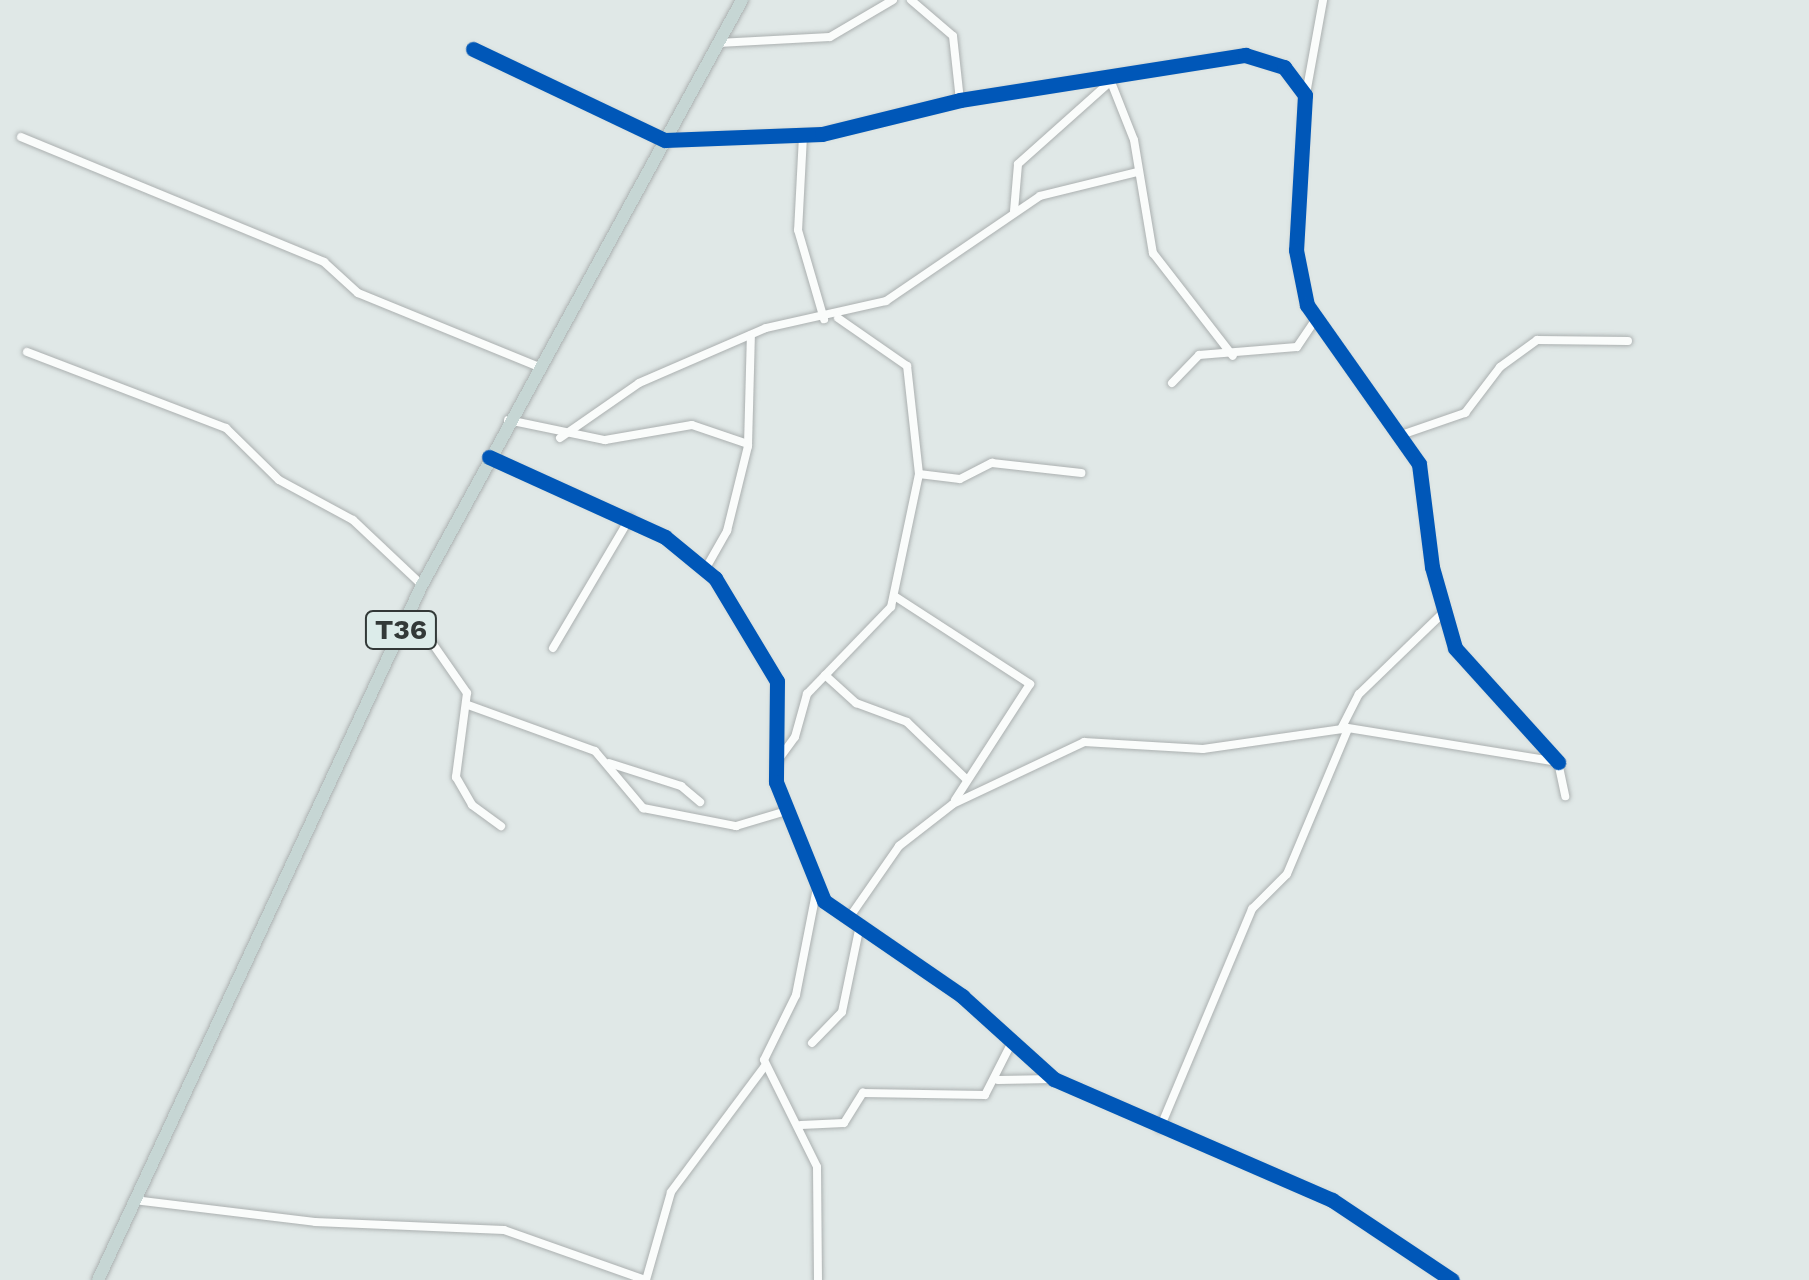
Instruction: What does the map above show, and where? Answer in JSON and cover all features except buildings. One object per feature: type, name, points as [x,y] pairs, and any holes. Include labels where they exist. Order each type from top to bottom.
[{"type":"highway","name":"T36","points":[[98,1280],[422,585],[537,366],[742,0]]},
{"type":"street","points":[[718,42],[830,37],[893,0]]},
{"type":"street","points":[[911,0],[953,36],[960,100]]},
{"type":"street","points":[[1323,0],[1306,95],[1296,250],[1314,322],[1404,434],[1425,486],[1452,641]]},
{"type":"street","points":[[473,49],[664,140],[803,136],[960,100],[1113,80],[1245,55],[1284,67],[1306,95]]},
{"type":"street","points":[[1113,80],[1154,253],[1233,356]]},
{"type":"street","points":[[1014,211],[1018,164],[1113,80]]},
{"type":"street","points":[[21,136],[314,258],[358,293],[537,366]]},
{"type":"street","points":[[803,136],[798,230],[824,319]]},
{"type":"street","points":[[560,438],[640,383],[751,335],[838,318],[921,284],[1014,211],[1053,190],[1137,172]]},
{"type":"street","points":[[776,763],[825,676],[896,597],[906,506],[919,474],[907,366],[838,318]]},
{"type":"street","points":[[1172,382],[1193,358],[1296,347],[1314,322]]},
{"type":"street","points":[[706,568],[727,531],[748,444],[751,335]]},
{"type":"street","points":[[1404,434],[1465,413],[1500,367],[1537,340],[1628,341]]},
{"type":"street","points":[[27,352],[226,428],[279,480],[352,520],[422,585]]},
{"type":"street","points":[[508,420],[560,438],[643,438],[692,424],[748,444]]},
{"type":"street","points":[[489,457],[630,518],[706,568],[776,681],[776,763],[783,812],[816,893],[962,996],[1054,1079],[1332,1200],[1452,1280]]},
{"type":"street","points":[[919,474],[960,479],[992,463],[1081,473]]},
{"type":"street","points":[[553,648],[630,518]]},
{"type":"street","points":[[896,597],[1030,684],[953,804]]},
{"type":"street","points":[[410,611],[459,672],[468,705],[456,778],[472,805],[501,826]]},
{"type":"street","points":[[1160,1128],[1252,909],[1286,874],[1359,694],[1432,631],[1445,611]]},
{"type":"street","points":[[1432,631],[1452,641],[1558,762],[1565,796]]},
{"type":"street","points":[[825,676],[848,698],[907,722],[966,779]]},
{"type":"street","points":[[468,705],[529,721],[608,763],[680,786],[700,802]]},
{"type":"street","points":[[849,918],[899,846],[953,804],[1084,742],[1203,749],[1346,728],[1558,762]]},
{"type":"street","points":[[608,763],[642,808],[736,826],[783,812]]},
{"type":"street","points":[[134,1200],[315,1222],[504,1230],[646,1280],[671,1192],[765,1066],[796,995],[816,893]]},
{"type":"street","points":[[812,1043],[842,1012],[860,926]]},
{"type":"street","points":[[801,1125],[844,1123],[863,1093],[975,1097],[998,1080],[1011,1044]]},
{"type":"street","points":[[765,1066],[801,1125],[820,1181],[818,1280]]},
{"type":"street","points":[[998,1080],[1054,1079]]},
{"type":"cycle path","points":[[473,49],[665,140],[822,134],[960,100],[1245,55],[1284,67],[1305,95],[1296,250],[1307,305],[1419,464],[1432,567],[1455,648],[1558,762]]},
{"type":"cycle path","points":[[489,457],[665,537],[715,578],[777,681],[776,782],[824,901],[962,996],[1054,1079],[1332,1200],[1452,1280]]}]
